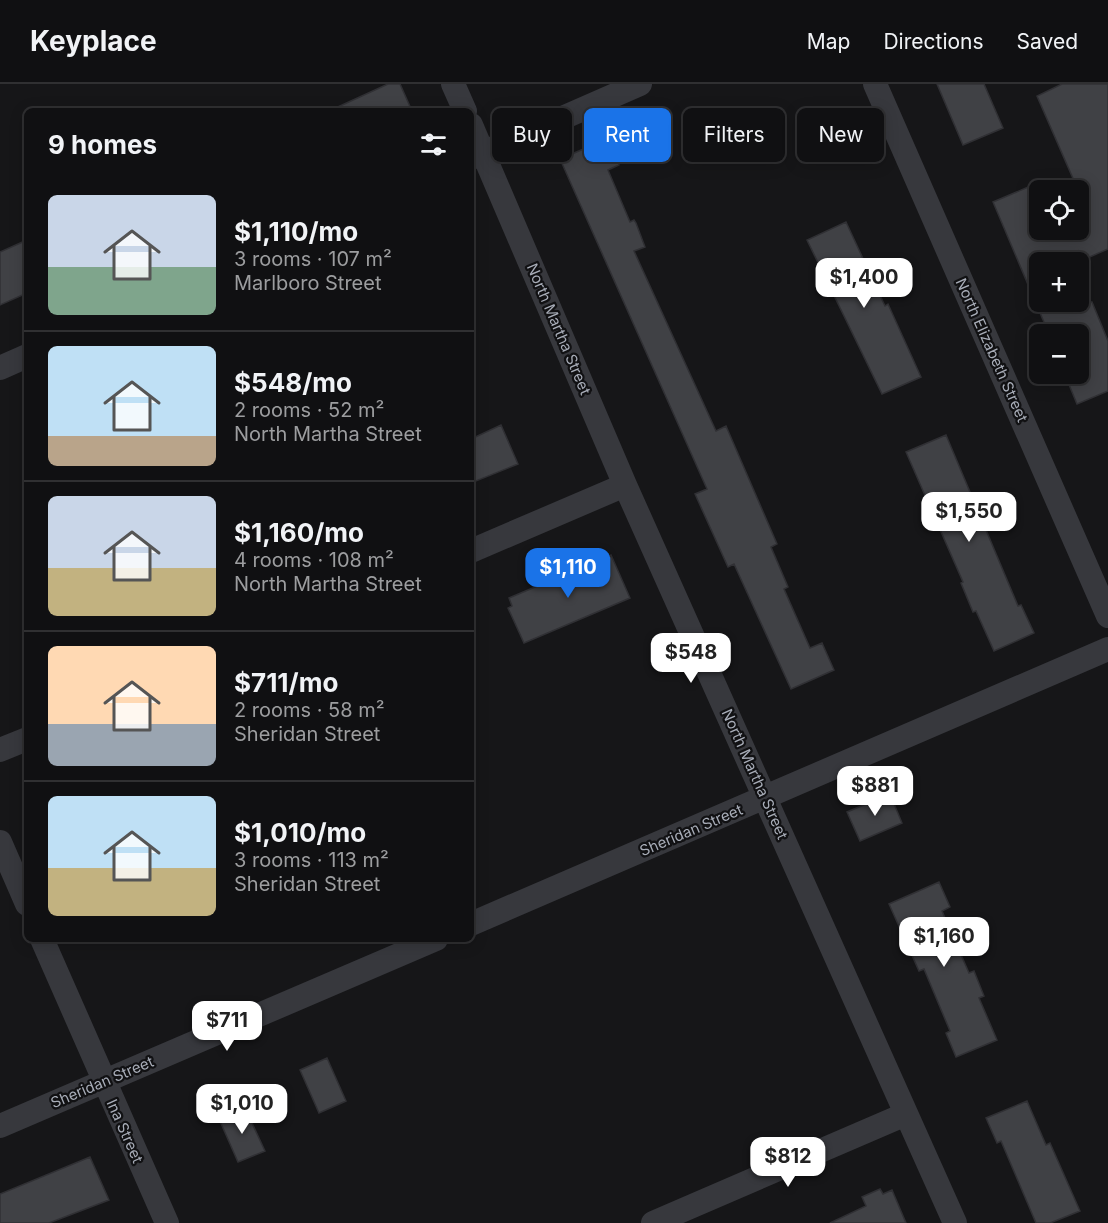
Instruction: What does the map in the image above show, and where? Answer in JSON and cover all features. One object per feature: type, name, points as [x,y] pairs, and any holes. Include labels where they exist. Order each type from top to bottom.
[{"type":"street","points":[[453,84],[464,108]]},
{"type":"street","points":[[477,156],[640,84]]},
{"type":"street","name":"North Elizabeth Street","points":[[875,84],[1108,616]]},
{"type":"street","name":"North Martha Street","points":[[474,140],[477,156],[955,1223]]},
{"type":"street","points":[[0,368],[24,357]]},
{"type":"street","points":[[474,550],[625,486]]},
{"type":"street","name":"Sheridan Street","points":[[474,923],[1108,649]]},
{"type":"street","points":[[0,750],[24,740]]},
{"type":"street","points":[[0,842],[24,897]]},
{"type":"street","name":"Ina Street","points":[[43,942],[166,1223]]},
{"type":"street","name":"Sheridan Street","points":[[0,1126],[429,942]]},
{"type":"street","points":[[653,1223],[906,1114]]},
{"type":"building","points":[[388,84],[400,84],[411,108],[336,108]]},
{"type":"building","points":[[937,84],[984,84],[1003,128],[963,145]]},
{"type":"building","points":[[1062,84],[1108,84],[1108,249],[1089,257],[1089,252],[1078,251],[1029,252],[1029,287],[993,202],[1029,187],[1029,240],[1089,240],[1089,180],[1074,180],[1037,96]]},
{"type":"building","points":[[584,149],[584,162],[618,162],[619,165],[608,170],[630,222],[634,220],[636,223],[645,247],[634,251],[716,431],[726,426],[777,544],[771,547],[788,587],[784,589],[810,648],[822,643],[834,670],[791,689],[734,564],[728,567],[695,494],[707,489],[561,162],[572,162],[572,154]]},
{"type":"building","points":[[846,222],[885,306],[888,304],[921,377],[882,394],[807,240]]},
{"type":"building","points":[[24,241],[24,294],[0,305],[0,252]]},
{"type":"building","points":[[1089,302],[1092,302],[1108,341],[1108,391],[1077,404],[1069,384],[1089,384],[1089,324],[1045,324],[1040,312],[1089,312]]},
{"type":"building","points":[[501,425],[518,464],[474,482],[474,438]]},
{"type":"building","points":[[946,435],[1018,606],[1021,605],[1034,633],[994,651],[976,611],[973,612],[961,583],[963,582],[906,452]]},
{"type":"building","points":[[611,555],[630,598],[524,643],[508,608],[512,606],[509,598]]},
{"type":"building","points":[[890,794],[902,823],[860,841],[847,812]]},
{"type":"building","points":[[939,882],[950,907],[942,911],[969,973],[974,971],[984,996],[979,998],[997,1040],[956,1057],[946,1033],[950,1031],[924,969],[919,971],[889,904]]},
{"type":"building","points":[[327,1058],[346,1101],[319,1113],[300,1070]]},
{"type":"building","points":[[1027,1101],[1046,1145],[1050,1143],[1080,1211],[1050,1223],[1036,1223],[1001,1141],[997,1143],[986,1118]]},
{"type":"building","points":[[245,1108],[265,1151],[238,1162],[219,1119]]},
{"type":"building","points":[[90,1157],[109,1200],[49,1223],[0,1223],[0,1194]]},
{"type":"building","points":[[880,1189],[883,1194],[892,1190],[906,1223],[830,1223],[866,1206],[862,1197]]}]
